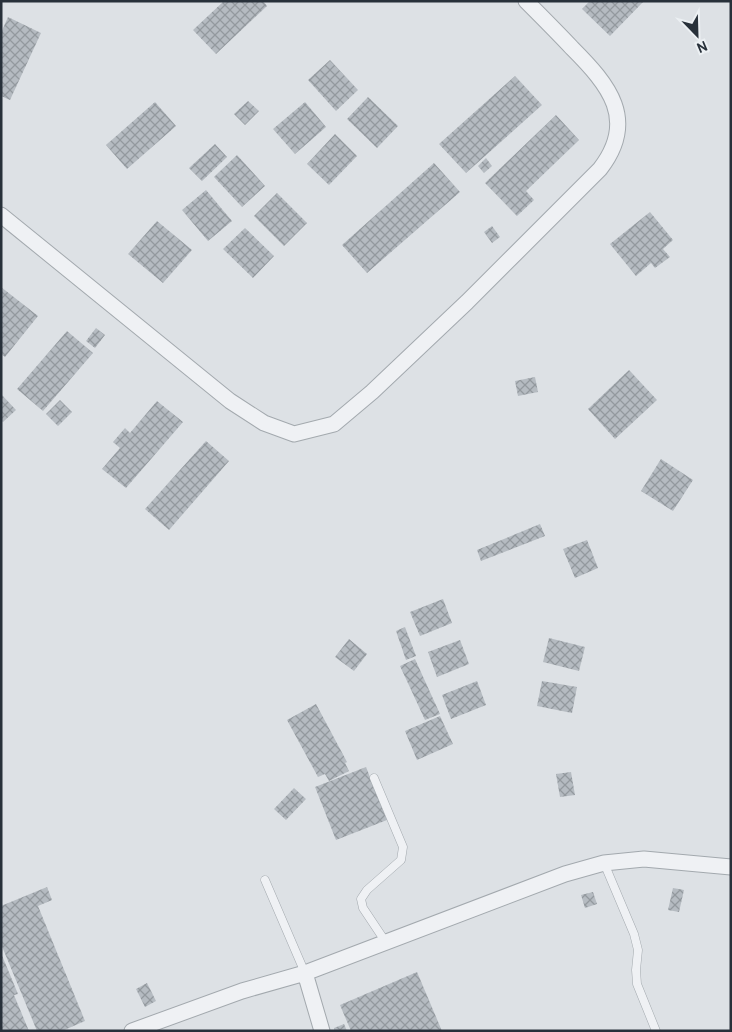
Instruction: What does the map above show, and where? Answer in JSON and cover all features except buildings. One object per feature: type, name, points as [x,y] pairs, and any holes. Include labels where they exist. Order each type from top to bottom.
[{"type":"street","points":[[1,215],[230,401],[264,423],[294,434],[334,424],[372,392],[467,302],[600,169],[614,148],[618,134],[618,118],[605,85],[595,71],[526,1]]},
{"type":"street","points":[[132,1031],[242,991],[305,973],[565,874],[604,863],[644,859],[731,867]]},
{"type":"street","points":[[305,973],[322,1031]]},
{"type":"lane","points":[[374,778],[403,847],[404,854],[401,860],[367,890],[362,899],[363,908],[385,941]]},
{"type":"lane","points":[[604,863],[634,934],[638,950],[637,984],[656,1031]]},
{"type":"lane","points":[[265,880],[305,973]]}]
